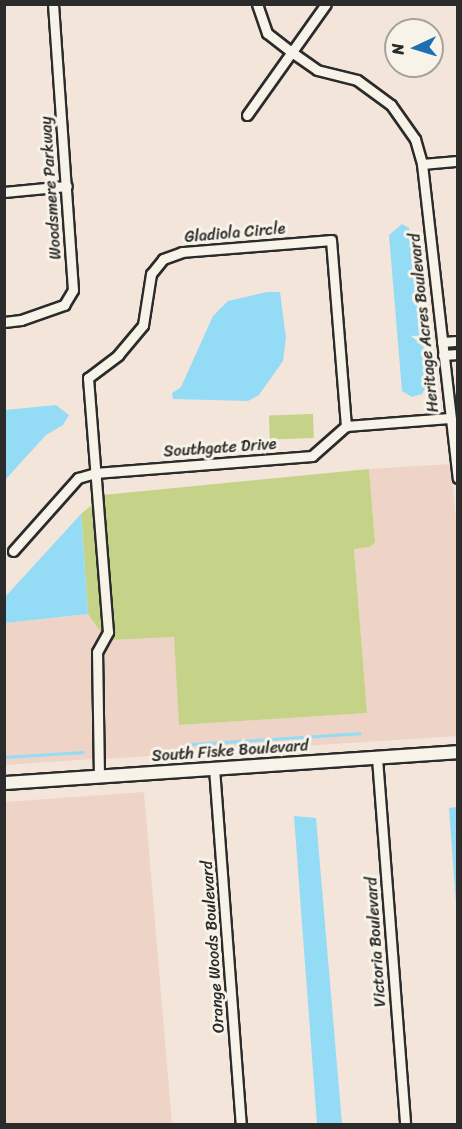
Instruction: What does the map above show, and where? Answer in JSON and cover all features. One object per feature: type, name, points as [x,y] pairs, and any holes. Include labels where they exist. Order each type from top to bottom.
[{"type":"main road","name":"South Fiske Boulevard","points":[[4,783],[458,752]]},
{"type":"street","name":"Woodsmere Parkway","points":[[4,322],[21,320],[64,305],[73,290],[53,4]]},
{"type":"street","name":"Heritage Acres Boulevard","points":[[257,4],[267,33],[316,70],[357,80],[391,105],[415,139],[422,164],[458,478]]},
{"type":"street","points":[[247,115],[293,54],[326,4]]},
{"type":"street","points":[[422,164],[458,161]]},
{"type":"street","points":[[4,192],[67,186]]},
{"type":"street","name":"Gladiola Circle","points":[[95,473],[88,378],[118,355],[143,325],[151,274],[164,259],[182,252],[331,240],[346,426]]},
{"type":"street","points":[[442,342],[458,341]]},
{"type":"street","points":[[443,355],[458,354]]},
{"type":"street","points":[[346,426],[450,418]]},
{"type":"street","name":"Southgate Drive","points":[[13,550],[78,478],[95,473],[312,456],[346,426]]},
{"type":"street","points":[[95,473],[108,632],[98,652],[99,777]]},
{"type":"street","name":"Victoria Boulevard","points":[[377,758],[405,1125]]},
{"type":"street","name":"Orange Woods Boulevard","points":[[214,768],[241,1125]]},
{"type":"shaded area","points":[[451,464],[458,544],[457,736],[103,759],[103,653],[111,640],[174,637],[180,725],[367,713],[354,549],[370,547],[375,542],[369,469]]},
{"type":"shaded area","points":[[88,614],[102,634],[92,652],[93,759],[5,765],[5,623]]},
{"type":"shaded area","points":[[144,792],[172,1124],[5,1124],[5,802]]},
{"type":"green space","points":[[313,414],[314,438],[270,440],[269,416]]},
{"type":"green space","points":[[369,469],[375,542],[370,547],[354,549],[367,713],[179,725],[174,637],[111,640],[103,495]]},
{"type":"green space","points":[[93,504],[102,634],[88,614],[81,514]]},
{"type":"water","points":[[402,224],[409,228],[428,384],[422,394],[412,397],[402,391],[389,235]]},
{"type":"water","points":[[267,292],[280,292],[286,338],[283,361],[259,395],[248,401],[173,399],[172,393],[181,387],[213,316],[228,301]]},
{"type":"water","points":[[56,405],[69,415],[63,425],[46,435],[5,480],[5,410]]},
{"type":"water","points":[[81,514],[88,614],[5,623],[5,597]]},
{"type":"water","points":[[458,807],[457,917],[449,808]]},
{"type":"water","points":[[294,816],[316,818],[342,1124],[317,1124]]},
{"type":"waterway","points":[[192,744],[360,733]]},
{"type":"waterway","points":[[4,757],[83,752]]}]
